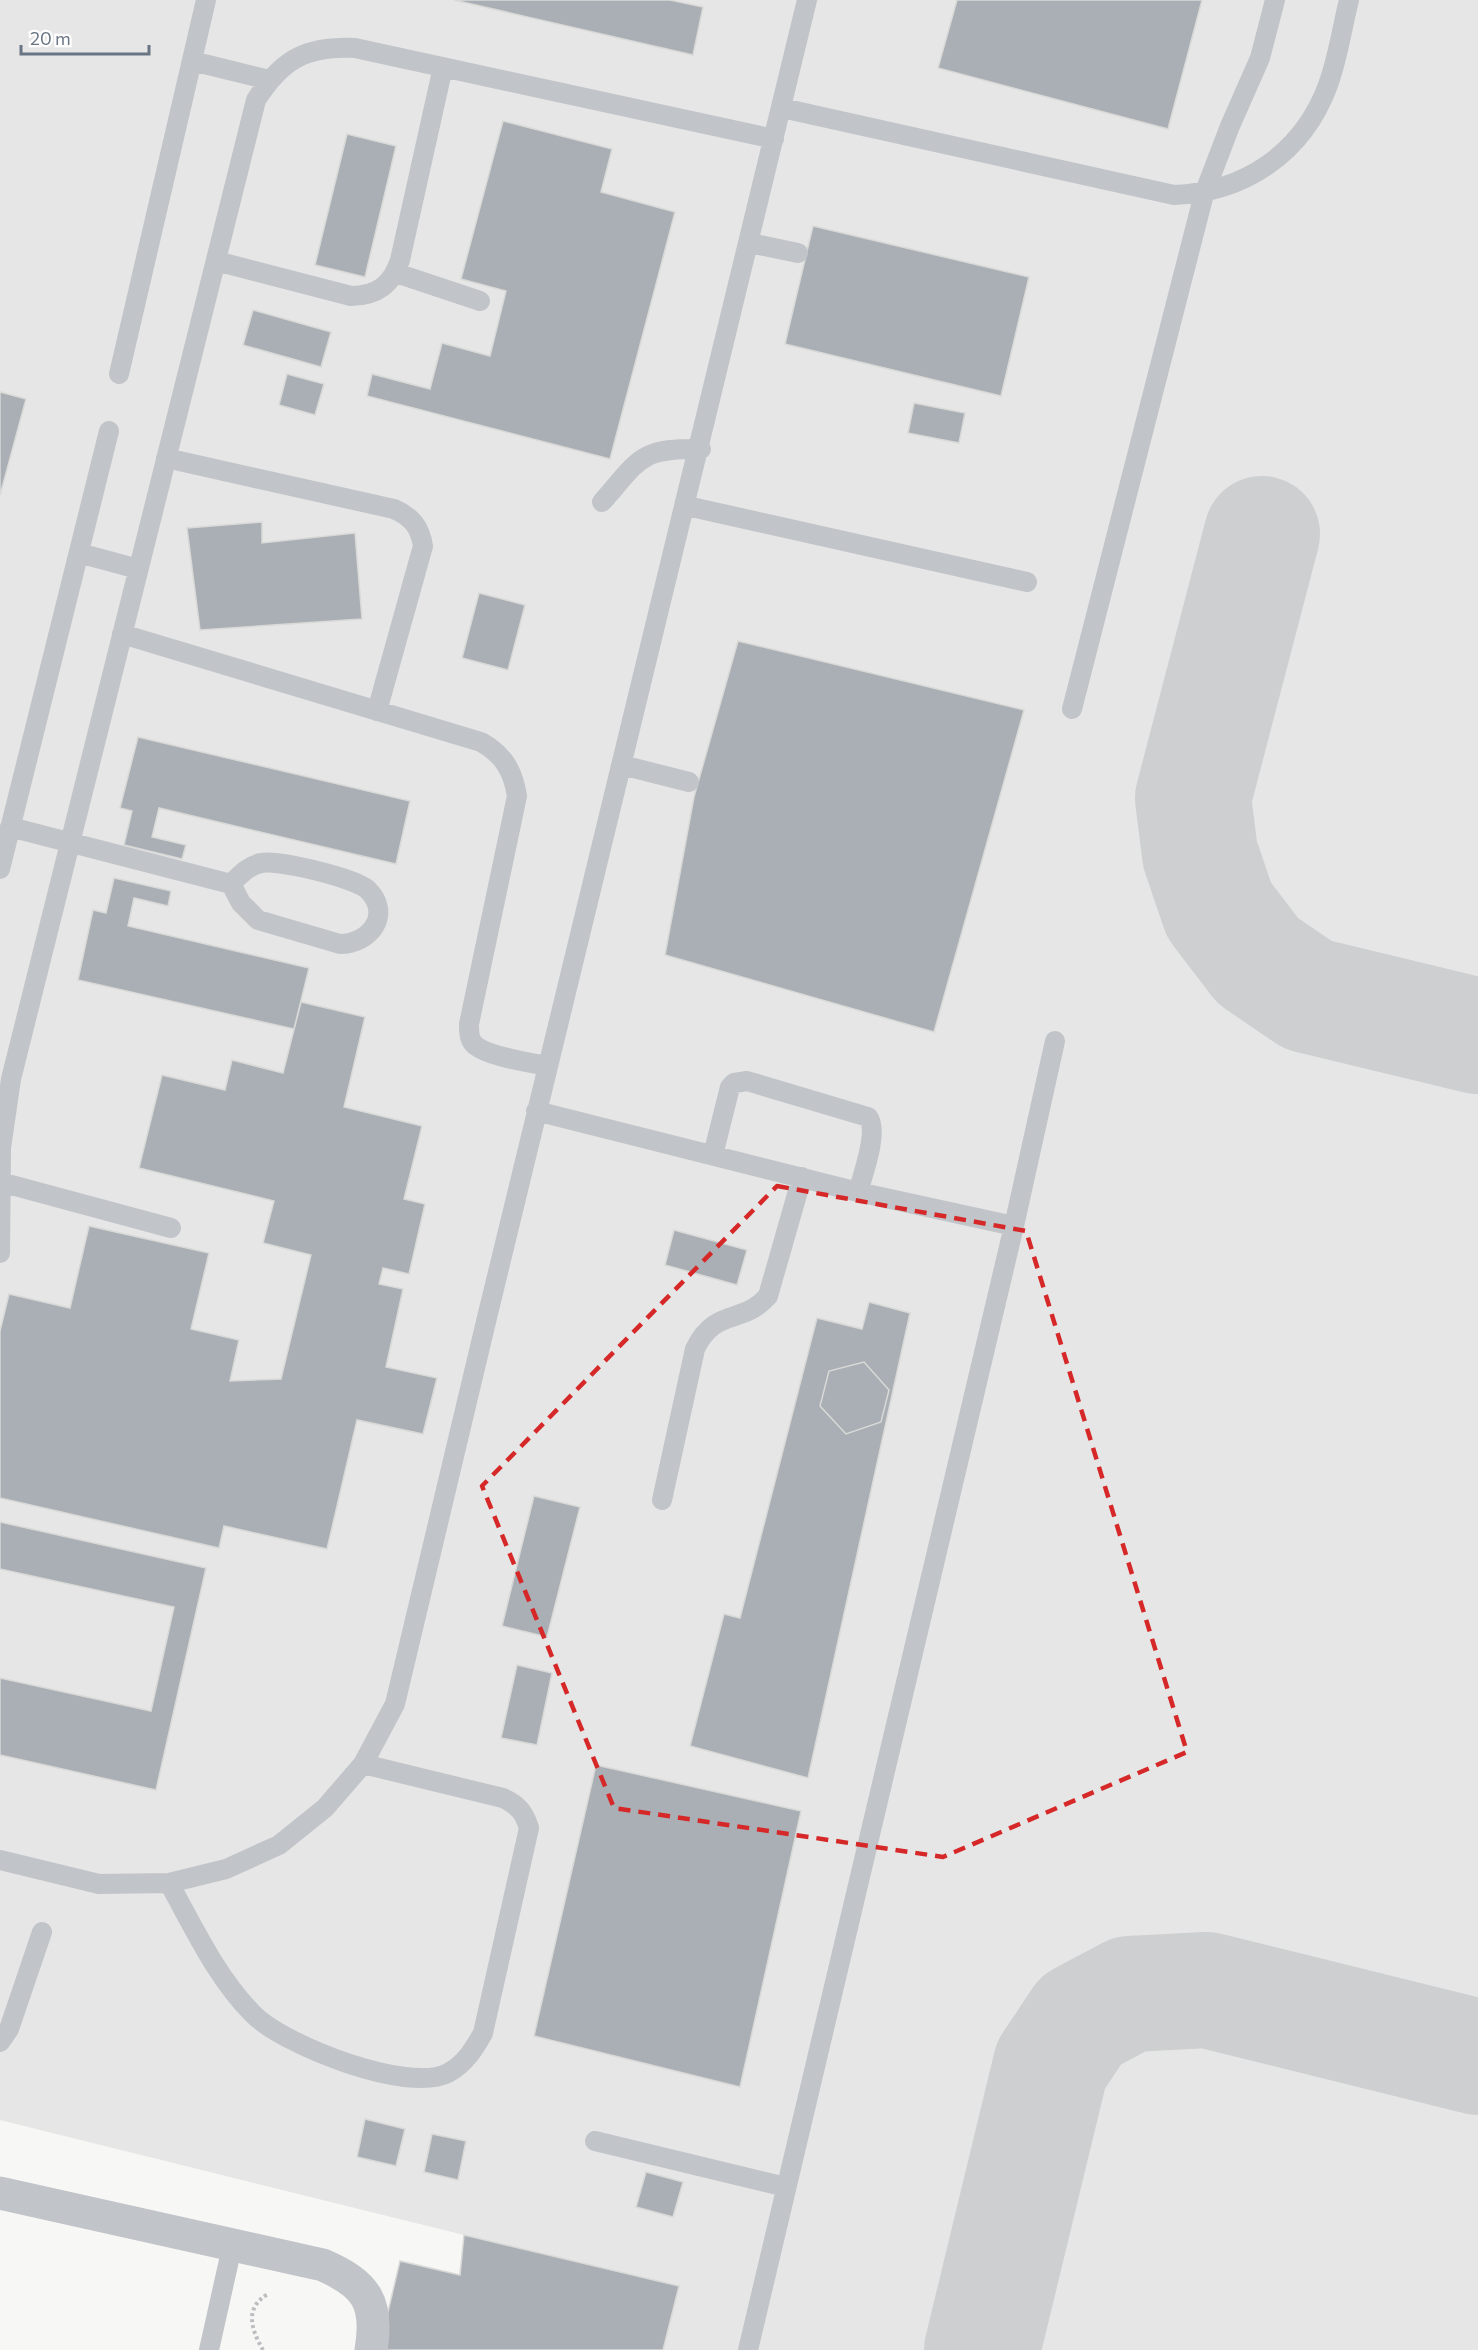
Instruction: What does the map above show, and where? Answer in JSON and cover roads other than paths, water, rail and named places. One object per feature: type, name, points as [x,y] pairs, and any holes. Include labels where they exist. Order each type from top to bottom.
[{"type":"street","points":[[0,2193],[232,2247],[323,2265],[349,2277],[368,2298],[375,2325],[371,2350]]},
{"type":"lane","points":[[119,374],[206,0]]},
{"type":"lane","points":[[0,1860],[99,1884],[169,1884],[226,1869],[279,1845],[326,1808],[363,1764],[394,1704],[547,1066],[701,449],[807,0]]},
{"type":"lane","points":[[1072,709],[1204,194],[1230,126],[1260,58],[1275,0]]},
{"type":"lane","points":[[782,108],[1174,195],[1204,194],[1238,183],[1267,166],[1292,143],[1314,116],[1328,85],[1349,0]]},
{"type":"lane","points":[[0,1253],[2,1136],[11,1079],[256,100],[269,80],[286,63],[300,56],[331,47],[355,48],[774,139]]},
{"type":"lane","points":[[192,61],[269,80]]},
{"type":"lane","points":[[216,261],[351,296],[364,296],[377,291],[396,273],[443,67]]},
{"type":"lane","points":[[750,243],[798,253]]},
{"type":"lane","points":[[396,273],[480,301]]},
{"type":"lane","points":[[0,869],[109,431]]},
{"type":"lane","points":[[602,502],[644,456],[662,449],[701,449]]},
{"type":"lane","points":[[166,458],[394,509],[415,522],[421,534],[423,546],[377,711]]},
{"type":"lane","points":[[687,506],[1027,582]]},
{"type":"lane","points":[[79,554],[138,569]]},
{"type":"lane","points":[[122,634],[481,742],[496,750],[507,764],[514,779],[517,796],[469,1024],[469,1036],[475,1046],[485,1051],[547,1066]]},
{"type":"lane","points":[[622,765],[689,782]]},
{"type":"lane","points":[[10,827],[231,884],[241,903],[258,920],[340,944],[352,944],[363,940],[372,932],[377,921],[377,909],[366,888],[288,864],[263,862],[251,866],[231,884]]},
{"type":"lane","points":[[748,2350],[1014,1226],[1055,1041]]},
{"type":"lane","points":[[713,1155],[730,1087],[734,1083],[747,1081],[868,1116],[872,1121],[873,1134],[858,1192]]},
{"type":"lane","points":[[536,1111],[858,1192],[1014,1226]]},
{"type":"lane","points":[[662,1500],[695,1349],[702,1334],[713,1323],[758,1308],[768,1296],[802,1177]]},
{"type":"lane","points":[[0,1182],[171,1228]]},
{"type":"lane","points":[[169,1884],[226,1982],[254,2015],[290,2041],[330,2057],[393,2075],[419,2080],[447,2074],[469,2057],[483,2033],[529,1828],[525,1814],[516,1803],[363,1764]]},
{"type":"lane","points":[[0,2042],[9,2029],[42,1932]]},
{"type":"lane","points":[[595,2140],[786,2187]]},
{"type":"lane","points":[[209,2350],[232,2247]]}]
